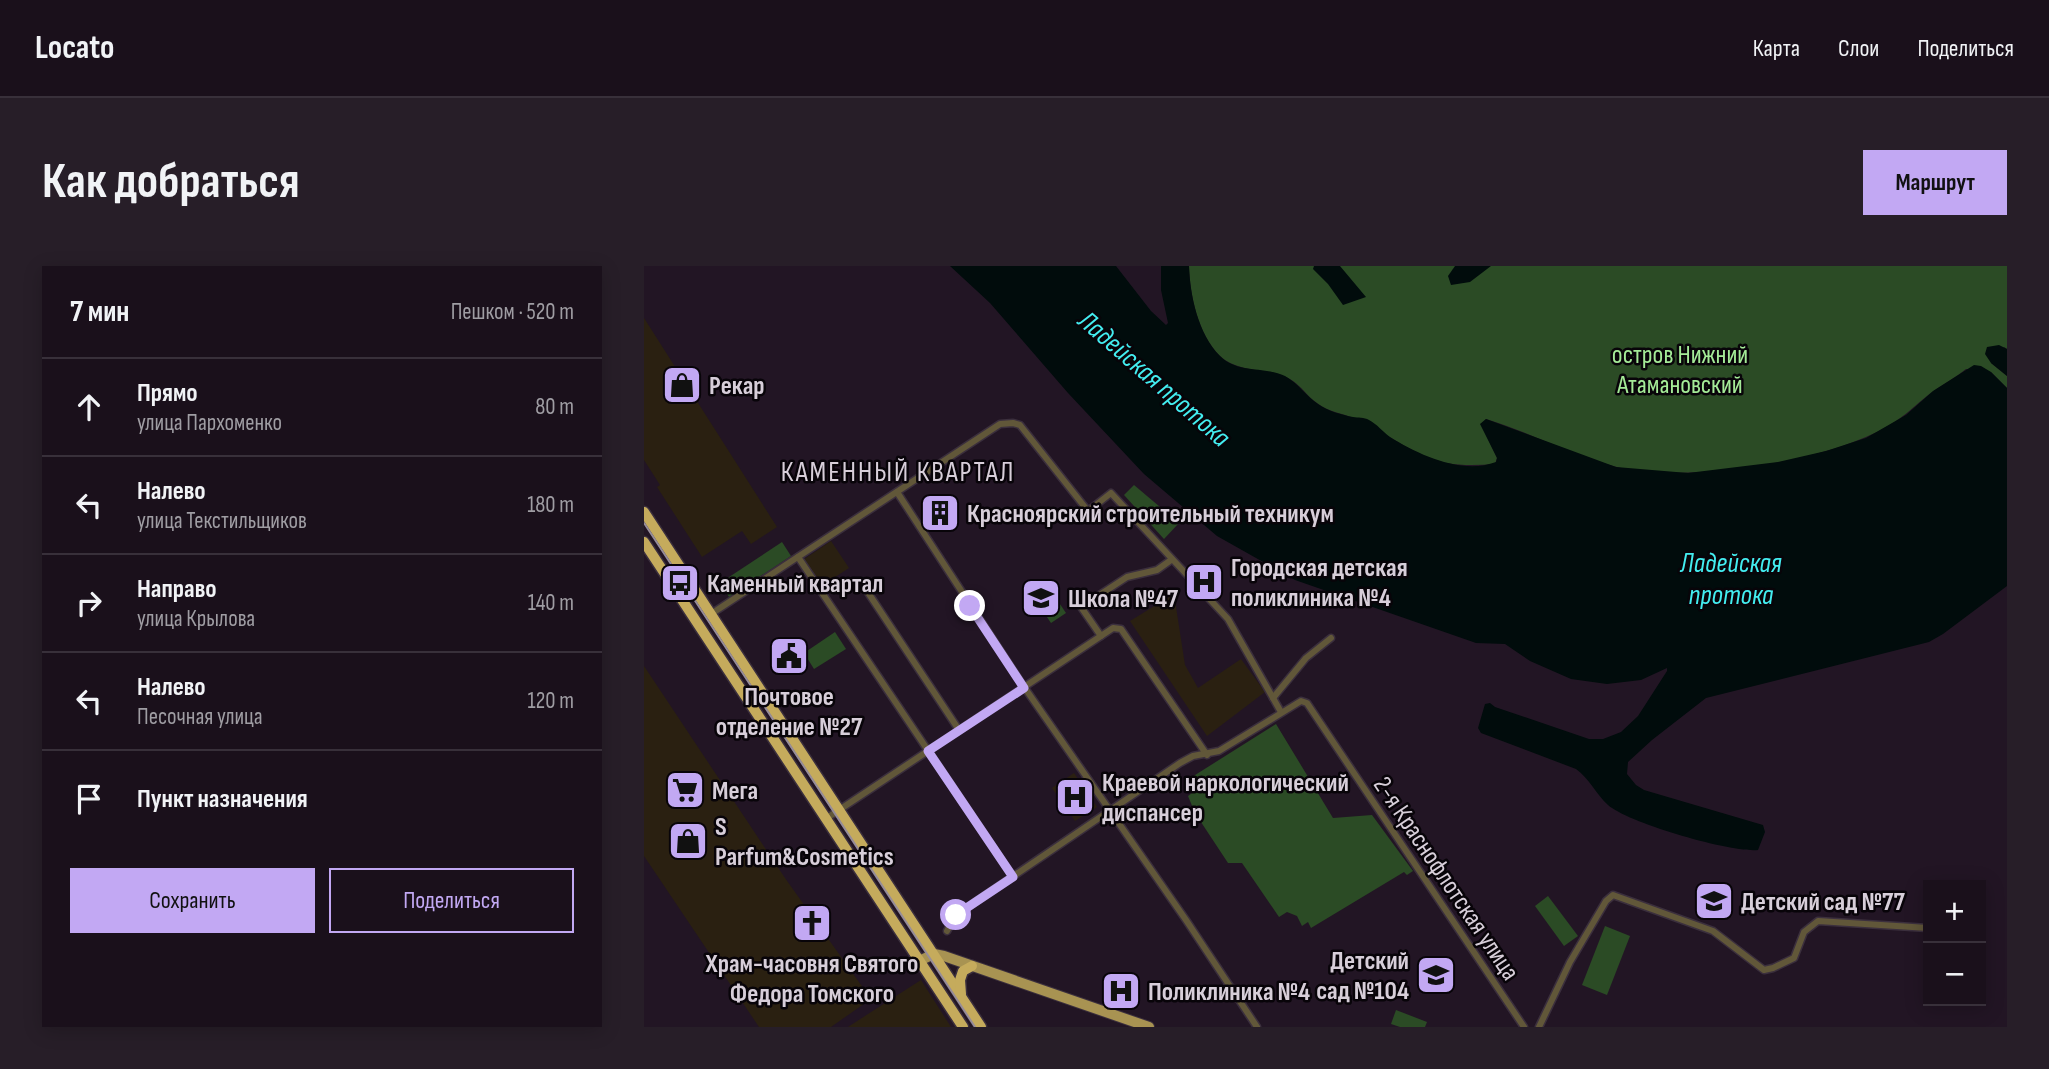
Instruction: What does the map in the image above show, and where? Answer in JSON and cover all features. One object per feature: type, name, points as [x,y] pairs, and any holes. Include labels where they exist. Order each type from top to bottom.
[{"type":"highway","points":[[644,512],[981,1027]]},
{"type":"highway","points":[[644,542],[963,1027]]},
{"type":"highway","points":[[961,996],[960,980],[963,971],[972,966]]},
{"type":"main road","points":[[919,961],[934,954],[1149,1027]]},
{"type":"street","points":[[711,614],[1000,424],[1013,423],[1020,425],[1088,511],[1111,493],[1228,619],[1281,712],[1219,751],[1188,758],[956,915],[947,931]]},
{"type":"street","points":[[897,492],[1024,688],[1111,810],[1257,1027]]},
{"type":"street","points":[[798,557],[1013,877]]},
{"type":"street","points":[[1101,636],[1081,607],[1127,577],[1157,570],[1171,560]]},
{"type":"street","points":[[867,591],[959,730]]},
{"type":"street","points":[[827,818],[1113,628],[1121,629],[1207,755]]},
{"type":"street","points":[[1272,698],[1306,658],[1331,638]]},
{"type":"street","name":"2-я Краснофлотская улица","points":[[1281,712],[1301,701],[1307,703],[1524,1027]]},
{"type":"street","points":[[1539,1027],[1570,962],[1606,901],[1613,895],[1713,931],[1764,970],[1794,958],[1804,932],[1818,921],[1923,928]]},
{"type":"shaded area","points":[[644,318],[777,527],[751,544],[742,531],[702,557],[657,487],[660,485],[644,460]]},
{"type":"shaded area","points":[[831,541],[849,568],[820,587],[803,560]]},
{"type":"shaded area","points":[[1174,594],[1185,665],[1198,688],[1241,659],[1265,692],[1207,736],[1130,621]]},
{"type":"shaded area","points":[[644,666],[785,878],[871,999],[831,1027],[759,1027],[644,856]]},
{"type":"shaded area","name":"Краевой наркологический диспансер","points":[[1074,773],[1097,807],[1075,821],[1052,788]]},
{"type":"shaded area","points":[[921,980],[951,1027],[848,1027],[868,1014]]},
{"type":"green space","name":"остров Нижний Атамановский","points":[[1189,266],[2007,266],[2007,349],[2004,347],[1991,363],[2007,376],[2007,388],[1991,372],[1966,369],[1894,422],[1862,439],[1830,450],[1756,466],[1680,473],[1646,472],[1617,467],[1486,419],[1481,424],[1497,458],[1495,464],[1453,464],[1423,455],[1367,424],[1326,408],[1284,376],[1245,368],[1219,355],[1206,336],[1193,302]]},
{"type":"green space","points":[[1134,485],[1179,523],[1164,539],[1124,495]]},
{"type":"green space","points":[[782,542],[791,556],[729,597],[720,583]]},
{"type":"green space","points":[[1047,585],[1066,613],[1051,623],[1032,595]]},
{"type":"green space","points":[[835,632],[846,649],[814,669],[804,653]]},
{"type":"green space","points":[[1276,724],[1333,818],[1372,815],[1413,871],[1407,875],[1404,872],[1311,928],[1308,922],[1302,926],[1297,916],[1287,912],[1279,917],[1242,863],[1228,863],[1195,813],[1188,796],[1192,793],[1184,782]]},
{"type":"green space","points":[[1548,896],[1578,936],[1564,946],[1535,906]]},
{"type":"green space","points":[[1605,926],[1630,936],[1607,995],[1582,985]]},
{"type":"green space","points":[[1396,1010],[1427,1022],[1425,1027],[1400,1027],[1391,1024]]},
{"type":"water","name":"Ладейская протока","points":[[950,266],[1116,266],[1151,311],[1166,325],[1168,323],[1161,290],[1161,266],[1189,266],[1193,301],[1201,326],[1212,347],[1227,362],[1285,376],[1326,409],[1367,419],[1390,437],[1414,450],[1455,465],[1496,462],[1497,458],[1480,424],[1486,419],[1616,467],[1688,473],[1778,462],[1866,438],[1906,415],[1933,391],[1974,365],[1981,366],[2007,388],[2007,586],[1929,642],[1706,698],[1628,762],[1627,774],[1644,790],[1763,825],[1765,832],[1758,850],[1745,850],[1704,842],[1657,828],[1608,805],[1576,769],[1481,733],[1478,728],[1485,704],[1490,703],[1589,739],[1603,739],[1621,732],[1638,716],[1667,668],[1641,680],[1607,684],[1571,679],[1530,661],[1505,644],[1476,643],[1295,580],[1217,536],[1144,474],[1068,393],[990,303]]},
{"type":"water","points":[[1314,266],[1340,266],[1366,297],[1343,305],[1313,269]]},
{"type":"water","points":[[1455,266],[1491,266],[1470,282],[1451,285],[1448,276]]},
{"type":"water","points":[[1999,345],[2007,349],[2007,376],[1991,363],[1985,354],[1987,347]]},
{"type":"tram line","points":[[644,523],[975,1027]]},
{"type":"place","name":"Рекар","points":[[682,385]]},
{"type":"place","name":"Красноярский строительный техникум","points":[[940,513]]},
{"type":"place","name":"Городская детская поликлиника №4","points":[[1204,582]]},
{"type":"place","name":"Каменный квартал","points":[[680,583]]},
{"type":"place","name":"Школа №47","points":[[1041,598]]},
{"type":"place","name":"Почтовое отделение №27","points":[[789,656]]},
{"type":"place","name":"Мега","points":[[685,790]]},
{"type":"place","name":"Краевой наркологический диспансер","points":[[1075,797]]},
{"type":"place","name":"S Parfum&Cosmetics","points":[[688,841]]},
{"type":"place","name":"Детский сад №77","points":[[1714,901]]},
{"type":"place","name":"Храм-часовня Святого Федора Томского","points":[[812,923]]},
{"type":"place","name":"Детский сад №104","points":[[1436,975]]},
{"type":"place","name":"Поликлиника №4","points":[[1121,991]]},
{"type":"district","name":"КАМЕННЫЙ КВАРТАЛ","points":[[898,471]]},
{"type":"route","points":[[956,915],[1013,877],[928,751],[1024,688],[970,606]]}]
